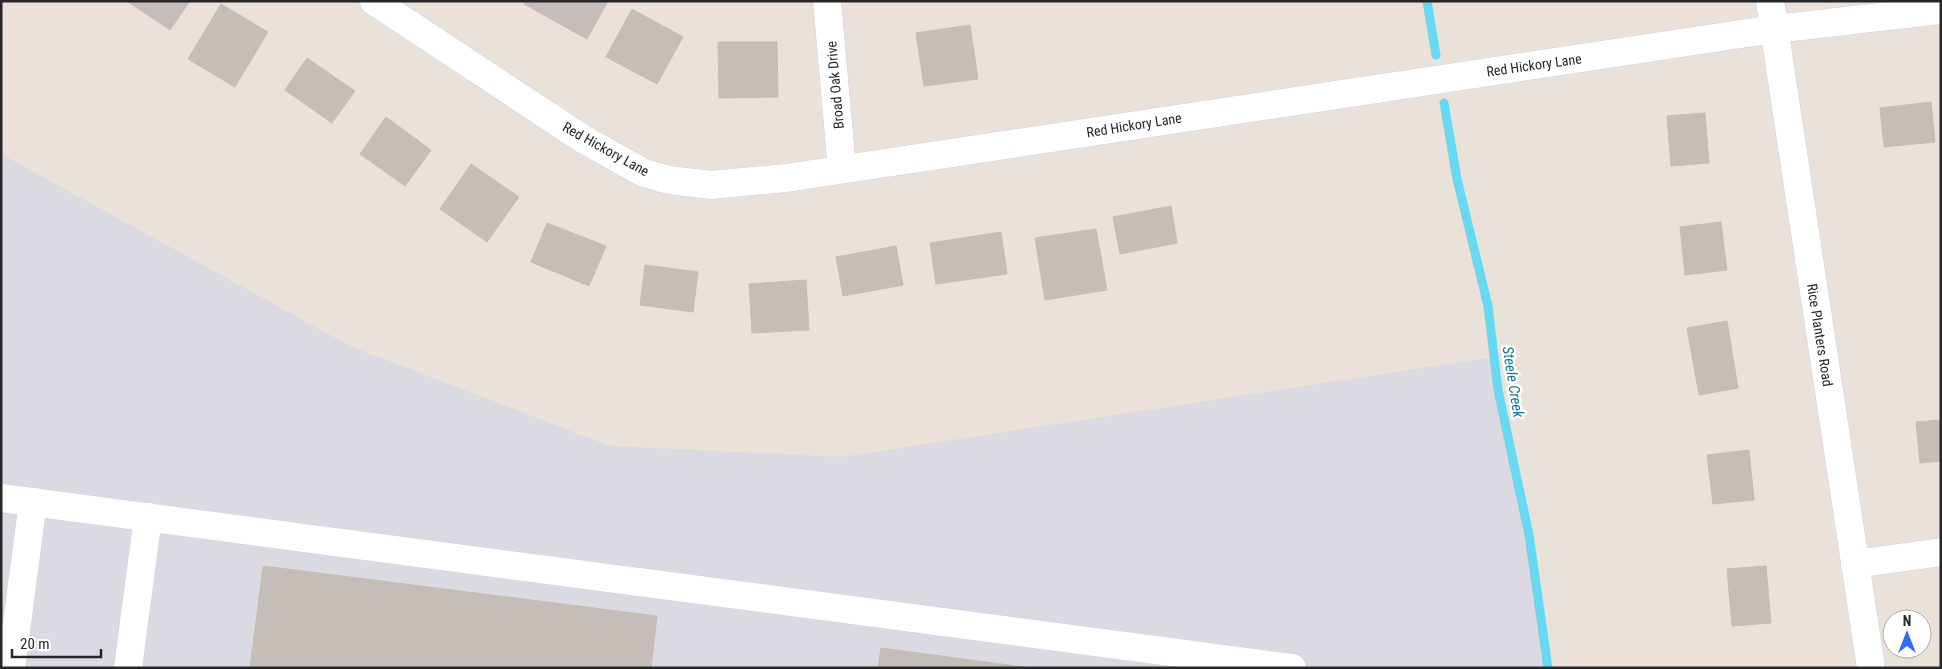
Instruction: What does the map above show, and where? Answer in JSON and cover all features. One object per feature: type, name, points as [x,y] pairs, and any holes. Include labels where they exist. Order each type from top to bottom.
[{"type":"street","name":"Red Hickory Lane","points":[[374,1],[583,139],[644,173],[669,180],[711,185],[786,178],[1774,29],[1941,10]]},
{"type":"street","name":"Broad Oak Drive","points":[[827,1],[842,169]]},
{"type":"street","name":"Rice Planters Road","points":[[1770,1],[1871,668]]},
{"type":"street","points":[[1,498],[1292,668]]},
{"type":"street","points":[[11,668],[33,502]]},
{"type":"street","points":[[128,668],[148,517]]},
{"type":"street","points":[[1855,564],[1941,552]]},
{"type":"shaded area","points":[[1,154],[350,346],[610,446],[841,457],[1494,357],[1498,390],[1529,535],[1548,668],[1,668]]},
{"type":"building","points":[[127,1],[190,1],[170,30]]},
{"type":"building","points":[[526,1],[608,1],[587,39],[524,4]]},
{"type":"building","points":[[221,4],[268,32],[235,87],[188,59]]},
{"type":"building","points":[[632,9],[683,37],[657,84],[606,57]]},
{"type":"building","points":[[970,25],[978,79],[924,86],[916,33]]},
{"type":"building","points":[[718,42],[777,42],[778,97],[719,98]]},
{"type":"building","points":[[307,58],[355,91],[332,123],[285,90]]},
{"type":"building","points":[[1931,102],[1935,142],[1884,147],[1880,108]]},
{"type":"building","points":[[1705,113],[1709,163],[1671,166],[1667,116]]},
{"type":"building","points":[[386,117],[431,150],[405,186],[360,154]]},
{"type":"building","points":[[471,164],[519,197],[487,242],[440,209]]},
{"type":"building","points":[[1171,206],[1177,243],[1120,254],[1113,217]]},
{"type":"building","points":[[1721,222],[1727,270],[1685,275],[1680,227]]},
{"type":"building","points":[[547,223],[606,246],[589,286],[531,262]]},
{"type":"building","points":[[1096,229],[1107,290],[1045,300],[1035,238]]},
{"type":"building","points":[[1001,232],[1007,274],[936,284],[930,243]]},
{"type":"building","points":[[896,246],[903,285],[843,296],[836,257]]},
{"type":"building","points":[[645,265],[698,272],[693,312],[640,305]]},
{"type":"building","points":[[806,280],[809,330],[752,333],[749,284]]},
{"type":"building","points":[[1727,321],[1738,388],[1699,395],[1687,328]]},
{"type":"building","points":[[1941,420],[1941,461],[1920,463],[1916,422]]},
{"type":"building","points":[[1749,450],[1754,500],[1713,504],[1707,455]]},
{"type":"building","points":[[263,566],[657,616],[651,668],[250,668]]},
{"type":"building","points":[[1766,566],[1771,623],[1732,626],[1727,569]]},
{"type":"building","points":[[881,648],[1031,668],[878,668]]},
{"type":"waterway","name":"Steele Creek","points":[[1427,1],[1436,55]]},
{"type":"waterway","name":"Steele Creek","points":[[1444,103],[1457,179],[1488,306],[1498,390],[1529,535],[1548,668]]}]
